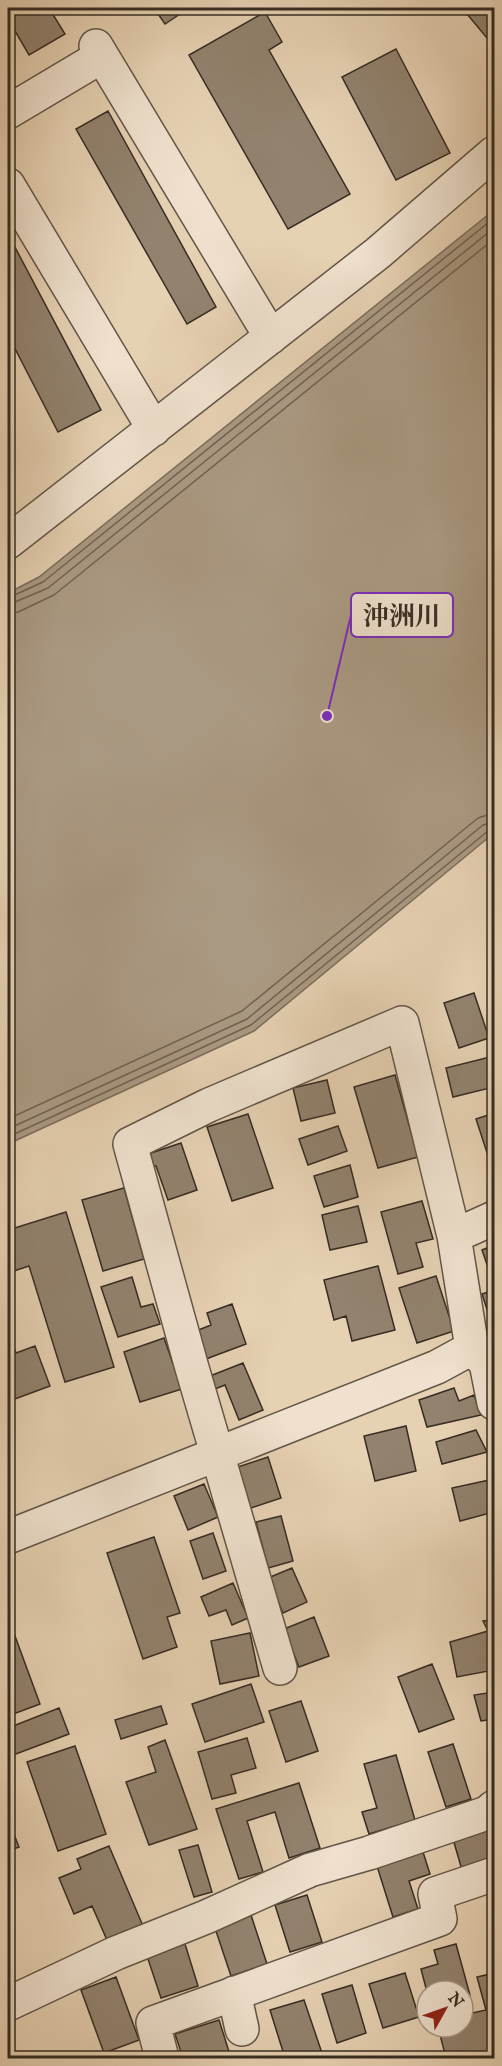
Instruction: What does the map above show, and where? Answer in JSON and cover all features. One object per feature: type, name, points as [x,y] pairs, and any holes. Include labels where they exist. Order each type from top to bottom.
[{"type":"street","points":[[8,112],[99,51],[271,337]]},
{"type":"street","points":[[12,531],[154,429],[378,253],[495,153]]},
{"type":"street","points":[[8,185],[154,429]]},
{"type":"street","points":[[280,1668],[217,1455],[130,1144],[209,1105],[402,1023],[495,1403]]},
{"type":"street","points":[[454,1236],[495,1218]]},
{"type":"street","points":[[8,1537],[437,1367],[484,1357]]},
{"type":"street","points":[[8,2004],[116,1953],[206,1917],[310,1870],[369,1854],[488,1813],[495,1807]]},
{"type":"street","points":[[162,2058],[153,2023],[440,1919],[435,1894],[495,1874]]},
{"type":"street","points":[[234,1993],[242,2029]]},
{"type":"water","points":[[494,210],[494,833],[254,1031],[8,1144],[8,593],[39,577]]},
{"type":"building","points":[[8,8],[49,8],[65,34],[29,55],[8,19]]},
{"type":"building","points":[[154,8],[189,8],[165,24]]},
{"type":"building","points":[[462,8],[494,8],[494,42],[492,44]]},
{"type":"building","points":[[265,12],[282,42],[269,50],[350,194],[288,229],[189,55]]},
{"type":"building","points":[[396,49],[450,153],[396,180],[342,77]]},
{"type":"building","points":[[108,111],[216,307],[187,324],[76,129]]},
{"type":"building","points":[[8,234],[101,410],[58,432],[8,335]]},
{"type":"building","points":[[474,993],[489,1038],[459,1048],[444,1003]]},
{"type":"building","points":[[494,1056],[494,1087],[453,1097],[446,1068]]},
{"type":"building","points":[[395,1075],[418,1157],[378,1168],[354,1087]]},
{"type":"building","points":[[327,1080],[335,1113],[301,1121],[293,1088]]},
{"type":"building","points":[[494,1113],[494,1174],[476,1119]]},
{"type":"building","points":[[248,1114],[273,1188],[232,1201],[207,1127]]},
{"type":"building","points":[[338,1126],[347,1151],[308,1165],[299,1139]]},
{"type":"building","points":[[181,1143],[197,1190],[168,1200],[156,1166],[147,1169],[142,1156]]},
{"type":"building","points":[[350,1165],[358,1197],[324,1207],[314,1176]]},
{"type":"building","points":[[124,1188],[144,1259],[103,1271],[82,1200]]},
{"type":"building","points":[[422,1201],[433,1239],[416,1243],[423,1267],[398,1274],[381,1212]]},
{"type":"building","points":[[358,1206],[367,1242],[330,1250],[322,1215]]},
{"type":"building","points":[[66,1212],[114,1367],[65,1382],[29,1266],[8,1273],[8,1230]]},
{"type":"building","points":[[494,1245],[494,1285],[482,1250]]},
{"type":"building","points":[[378,1266],[395,1330],[352,1341],[346,1316],[334,1320],[324,1280]]},
{"type":"building","points":[[436,1276],[454,1331],[417,1343],[399,1288]]},
{"type":"building","points":[[132,1277],[141,1307],[153,1304],[160,1324],[118,1337],[101,1287]]},
{"type":"building","points":[[494,1290],[494,1321],[491,1322],[482,1294]]},
{"type":"building","points":[[232,1304],[246,1344],[206,1359],[196,1331],[211,1325],[207,1313]]},
{"type":"building","points":[[8,1332],[16,1353],[35,1346],[50,1386],[12,1400],[8,1389]]},
{"type":"building","points":[[164,1338],[182,1389],[140,1402],[124,1352]]},
{"type":"building","points":[[243,1363],[263,1410],[239,1420],[225,1385],[215,1389],[210,1376]]},
{"type":"building","points":[[454,1388],[459,1401],[474,1395],[481,1415],[427,1427],[419,1400]]},
{"type":"building","points":[[406,1426],[416,1471],[375,1481],[364,1436]]},
{"type":"building","points":[[476,1430],[487,1452],[442,1464],[436,1442]]},
{"type":"building","points":[[268,1457],[281,1498],[248,1509],[235,1468]]},
{"type":"building","points":[[494,1479],[494,1512],[460,1521],[452,1488]]},
{"type":"building","points":[[204,1484],[218,1517],[188,1530],[174,1496]]},
{"type":"building","points":[[281,1516],[293,1561],[268,1568],[256,1522]]},
{"type":"building","points":[[213,1533],[226,1571],[203,1579],[190,1541]]},
{"type":"building","points":[[154,1537],[180,1613],[167,1617],[177,1647],[143,1659],[107,1553]]},
{"type":"building","points":[[292,1568],[307,1602],[283,1613],[268,1578]]},
{"type":"building","points":[[233,1583],[248,1618],[232,1625],[226,1610],[209,1616],[201,1597]]},
{"type":"building","points":[[8,1617],[40,1704],[8,1716]]},
{"type":"building","points":[[314,1617],[329,1656],[299,1667],[284,1629]]},
{"type":"building","points":[[494,1620],[494,1670],[457,1677],[450,1642],[488,1631],[483,1621]]},
{"type":"building","points":[[250,1633],[259,1676],[220,1684],[211,1641]]},
{"type":"building","points":[[432,1664],[454,1719],[419,1732],[398,1677]]},
{"type":"building","points":[[251,1684],[264,1722],[205,1742],[192,1704]]},
{"type":"building","points":[[494,1692],[494,1719],[481,1721],[474,1695]]},
{"type":"building","points":[[301,1701],[318,1751],[286,1762],[269,1711]]},
{"type":"building","points":[[161,1706],[167,1724],[121,1739],[115,1720]]},
{"type":"building","points":[[59,1708],[69,1734],[8,1757],[8,1728]]},
{"type":"building","points":[[247,1738],[256,1768],[231,1775],[236,1793],[212,1799],[198,1752]]},
{"type":"building","points":[[165,1740],[197,1829],[149,1845],[126,1782],[156,1772],[148,1747]]},
{"type":"building","points":[[453,1744],[471,1799],[446,1807],[428,1752]]},
{"type":"building","points":[[75,1746],[106,1834],[58,1851],[27,1762]]},
{"type":"building","points":[[396,1755],[415,1820],[369,1834],[362,1812],[377,1808],[364,1764]]},
{"type":"building","points":[[299,1783],[320,1848],[289,1858],[275,1812],[247,1821],[263,1872],[239,1879],[216,1809]]},
{"type":"building","points":[[8,1819],[19,1847],[8,1851]]},
{"type":"building","points":[[494,1825],[494,1860],[462,1870],[453,1839]]},
{"type":"building","points":[[198,1845],[212,1892],[194,1897],[179,1850]]},
{"type":"building","points":[[109,1846],[143,1926],[107,1940],[92,1906],[74,1914],[59,1878],[81,1869],[77,1859]]},
{"type":"building","points":[[423,1852],[430,1874],[409,1881],[418,1909],[393,1917],[377,1866]]},
{"type":"building","points":[[307,1895],[322,1942],[290,1952],[275,1905]]},
{"type":"building","points":[[251,1915],[267,1964],[231,1976],[215,1928]]},
{"type":"building","points":[[185,1944],[198,1986],[161,1998],[147,1956]]},
{"type":"building","points":[[456,1944],[466,1979],[424,1979],[421,1969],[438,1964],[434,1950]]},
{"type":"building","points":[[405,1973],[415,2004],[415,2018],[383,2028],[369,1984]]},
{"type":"building","points":[[494,1973],[494,2057],[446,2058],[441,2039],[475,2039],[475,2012],[486,2010],[477,1977]]},
{"type":"building","points":[[116,1977],[139,2040],[104,2053],[81,1990]]},
{"type":"building","points":[[352,1985],[366,2033],[337,2043],[322,1994]]},
{"type":"building","points":[[304,2000],[323,2056],[285,2058],[270,2010]]},
{"type":"building","points":[[219,2020],[231,2058],[183,2058],[175,2034]]},
{"type":"place","name":"沖洲川","points":[[327,716]]}]
